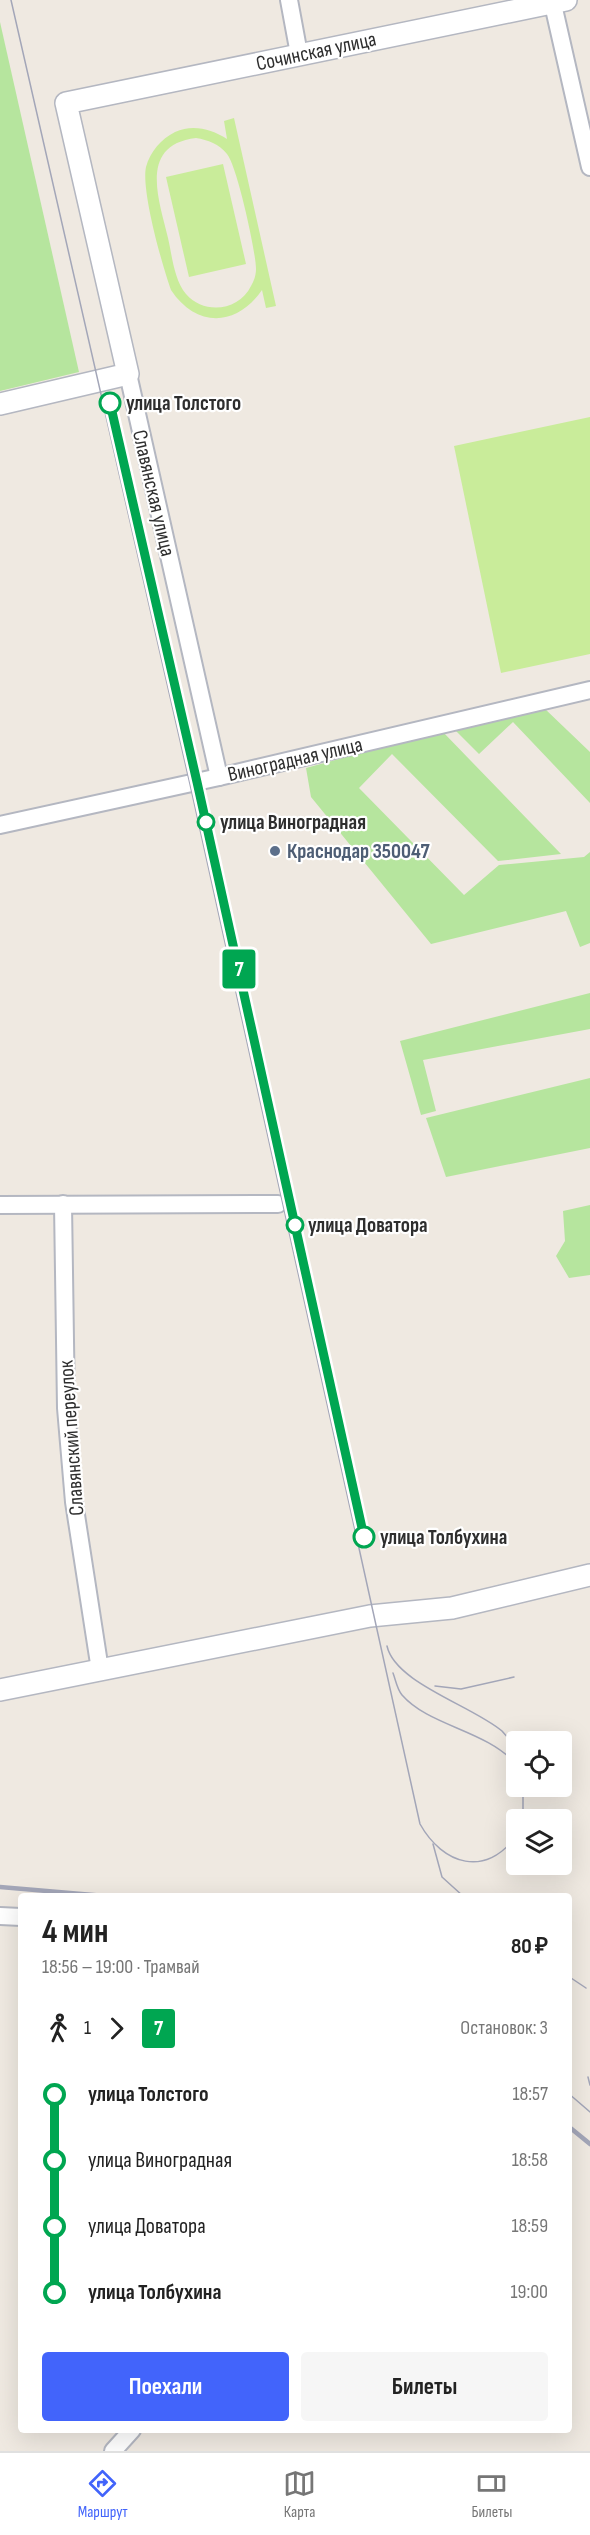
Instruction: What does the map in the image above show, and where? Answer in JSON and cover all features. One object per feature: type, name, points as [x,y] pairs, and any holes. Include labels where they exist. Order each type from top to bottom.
[{"type":"street","points":[[289,0],[299,54]]},
{"type":"street","points":[[557,1],[590,167]]},
{"type":"street","name":"Сочинская улица","points":[[66,103],[557,1]]},
{"type":"street","name":"Славянская улица","points":[[66,103],[219,777]]},
{"type":"street","points":[[0,404],[128,374]]},
{"type":"street","name":"Виноградная улица","points":[[0,825],[219,777],[590,690]]},
{"type":"street","name":"Славянский переулок","points":[[63,1204],[67,1419],[74,1502],[100,1670]]},
{"type":"street","points":[[0,1205],[278,1204]]},
{"type":"street","points":[[0,1690],[370,1616],[452,1608],[590,1575]]},
{"type":"street","points":[[0,1916],[18,1917]]},
{"type":"street","points":[[113,2451],[129,2433]]},
{"type":"green space","points":[[0,22],[79,372],[0,391]]},
{"type":"green space","points":[[234,118],[276,306],[266,308],[262,290],[241,311],[216,318],[192,311],[171,290],[153,228],[145,178],[150,156],[165,138],[175,132],[195,128],[208,130],[227,139],[224,121]],"holes":[[[196,138],[213,143],[227,154],[231,162],[245,210],[255,260],[255,278],[246,294],[238,301],[221,307],[211,307],[193,301],[182,288],[174,267],[160,207],[157,176],[159,163],[166,151],[178,143]]]},
{"type":"green space","points":[[223,164],[246,264],[189,277],[166,177]]},
{"type":"green space","points":[[590,417],[590,654],[501,673],[454,446]]},
{"type":"green space","points":[[544,708],[590,752],[590,803],[513,722],[479,754],[452,727]]},
{"type":"green space","points":[[442,731],[561,854],[498,861],[392,754],[359,788],[464,895],[499,865],[584,857],[590,852],[590,943],[580,947],[566,911],[431,944],[311,797],[306,768]]},
{"type":"green space","points":[[590,993],[590,1029],[423,1060],[436,1111],[421,1115],[400,1041]]},
{"type":"green space","points":[[590,1078],[590,1148],[446,1177],[426,1118]]},
{"type":"green space","points":[[590,1205],[590,1275],[569,1278],[556,1256],[565,1241],[563,1211]]},
{"type":"tram line","points":[[11,0],[190,784],[420,1824],[440,1849],[465,1861],[492,1858],[506,1847]]},
{"type":"tram line","name":"7","points":[[110,403],[197,782],[364,1537]]},
{"type":"tram line","points":[[387,1646],[393,1659],[419,1683],[489,1722],[506,1736]]},
{"type":"tram line","points":[[393,1673],[400,1693],[413,1705],[488,1743],[506,1755]]},
{"type":"tram line","points":[[435,1686],[461,1689],[514,1677]]},
{"type":"tram line","points":[[523,1797],[523,1809]]},
{"type":"tram line","points":[[433,1844],[442,1877],[460,1893]]},
{"type":"tram line","points":[[572,1979],[586,1988]]},
{"type":"tram line","points":[[588,2077],[590,2085]]},
{"type":"tram line","points":[[572,2096],[590,2112]]},
{"type":"railway","points":[[0,1887],[70,1893]]},
{"type":"railway","points":[[572,2129],[590,2144]]},
{"type":"place","name":"улица Толстого","points":[[110,403]]},
{"type":"place","name":"улица Виноградная","points":[[206,822]]},
{"type":"place","name":"Краснодар 350047","points":[[275,851]]},
{"type":"place","name":"улица Доватора","points":[[295,1225]]},
{"type":"place","name":"улица Толбухина","points":[[364,1537]]}]
